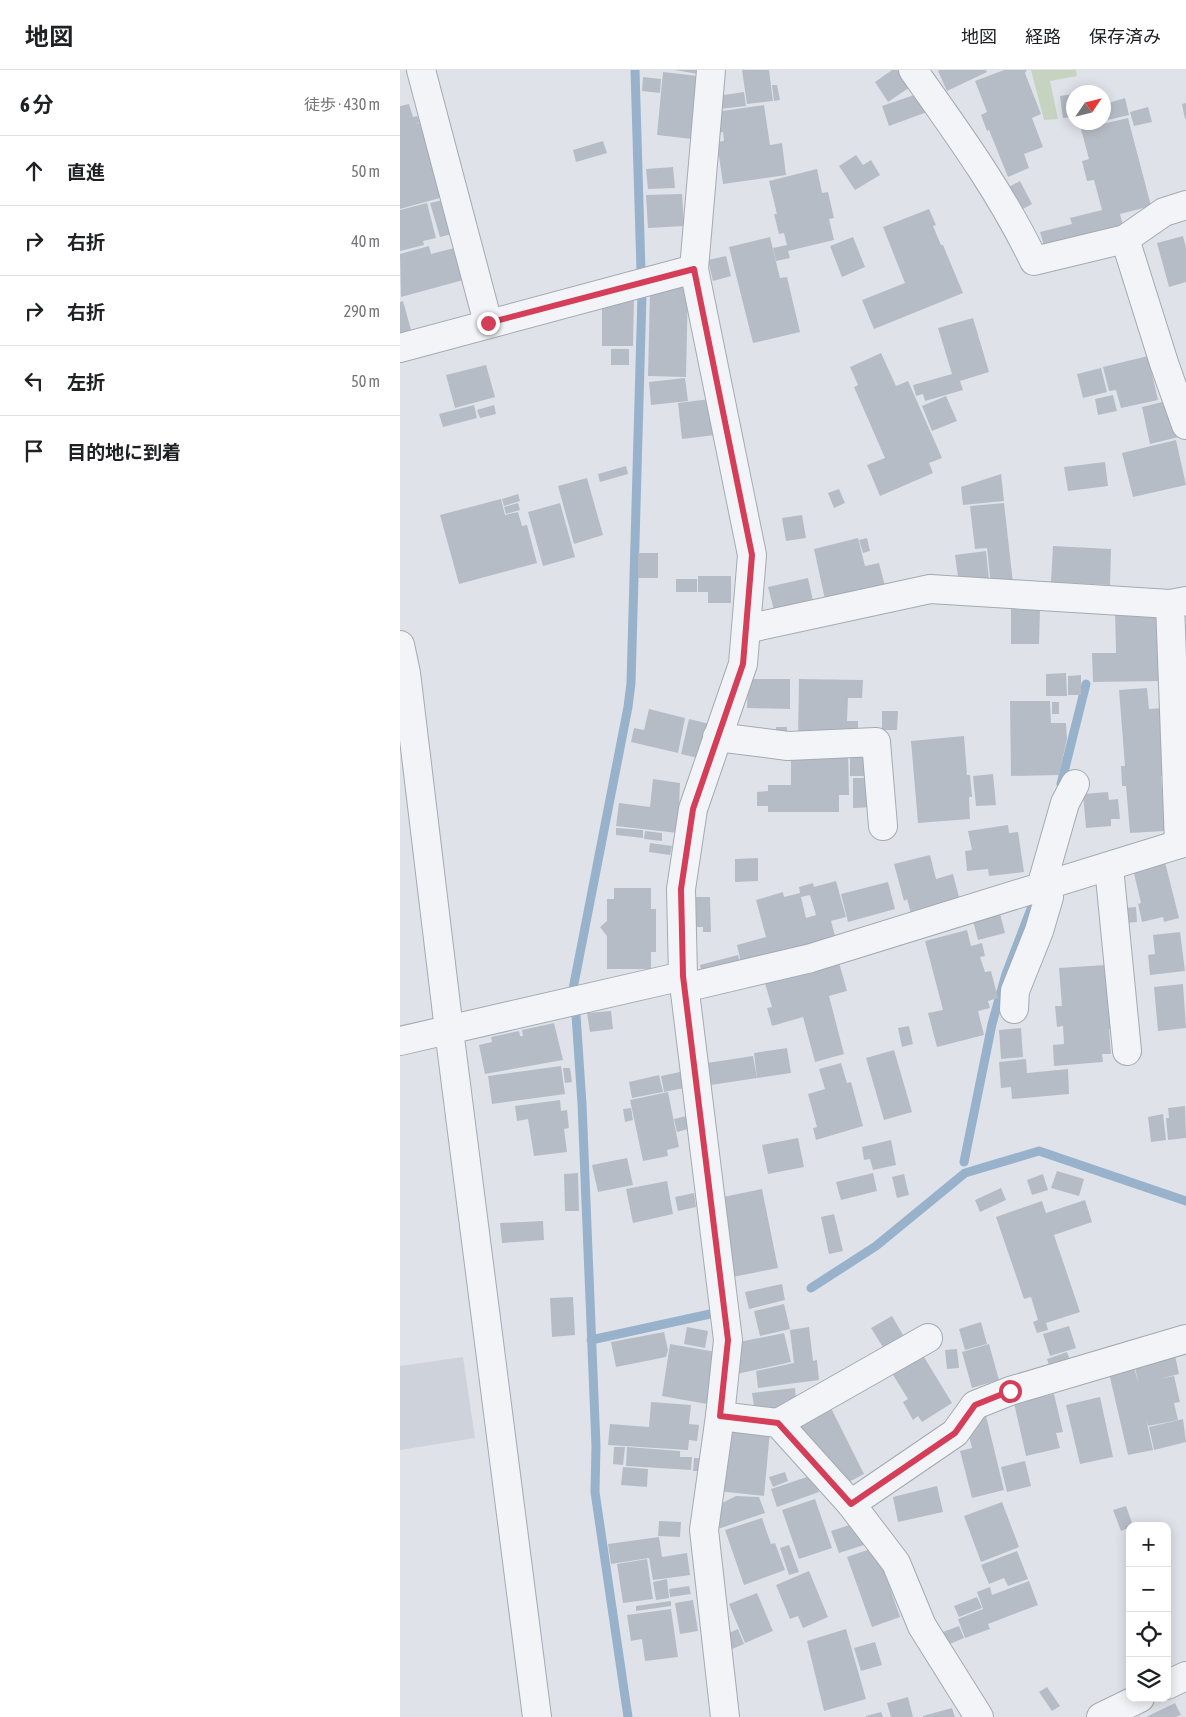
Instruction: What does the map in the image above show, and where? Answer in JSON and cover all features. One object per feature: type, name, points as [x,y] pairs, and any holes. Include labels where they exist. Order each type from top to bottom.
[{"type":"street","points":[[422,70],[488,323]]},
{"type":"street","points":[[711,70],[694,269],[752,555],[743,664],[693,809],[681,889],[684,982],[728,1340],[720,1416],[704,1530],[725,1717]]},
{"type":"street","points":[[913,70],[985,171],[1014,218],[1034,261],[1125,239],[1164,212],[1186,205]]},
{"type":"street","points":[[1125,239],[1164,363],[1186,425]]},
{"type":"street","points":[[400,348],[694,269]]},
{"type":"street","points":[[400,1041],[684,982],[811,958],[1182,843],[1178,602],[930,588],[746,629]]},
{"type":"street","points":[[400,645],[406,673],[449,1030],[537,1717]]},
{"type":"street","points":[[717,737],[788,746],[876,742],[883,826]]},
{"type":"street","points":[[1040,887],[1065,802],[1075,784]]},
{"type":"street","points":[[1109,867],[1126,1051]]},
{"type":"street","points":[[1014,1010],[1015,990],[1039,931],[1049,897],[1040,887]]},
{"type":"street","points":[[720,1416],[778,1423],[928,1338]]},
{"type":"street","points":[[851,1504],[955,1433],[975,1405],[1010,1391],[1186,1339]]},
{"type":"street","points":[[778,1423],[851,1504],[896,1563],[922,1626],[979,1717]]},
{"type":"street","points":[[1171,1683],[1186,1676]]},
{"type":"street","points":[[1111,1715],[1133,1702]]},
{"type":"shaded area","points":[[463,1357],[475,1438],[400,1450],[400,1366]]},
{"type":"green space","points":[[1031,70],[1076,70],[1077,76],[1050,81],[1058,119],[1044,120]]},
{"type":"building","points":[[675,70],[699,70],[698,74]]},
{"type":"building","points":[[742,70],[769,70],[773,101],[747,104]]},
{"type":"building","points":[[892,70],[898,70],[910,87],[888,102],[875,82]]},
{"type":"building","points":[[986,70],[987,72],[947,91],[938,71]]},
{"type":"building","points":[[1004,70],[1027,70],[1025,73],[1041,114],[1032,118],[1043,147],[1024,154],[1029,168],[1008,177],[981,115],[987,112],[975,81]]},
{"type":"building","points":[[663,72],[698,76],[692,139],[657,135]]},
{"type":"building","points":[[643,77],[661,79],[660,93],[642,91]]},
{"type":"building","points":[[772,85],[777,85],[780,100],[774,101]]},
{"type":"building","points":[[744,92],[746,106],[720,109],[717,96]]},
{"type":"building","points":[[920,93],[927,112],[889,126],[882,106]]},
{"type":"building","points":[[1066,95],[1066,118],[1063,118],[1060,96]]},
{"type":"building","points":[[1125,98],[1129,115],[1111,119],[1111,102]]},
{"type":"building","points":[[1186,103],[1186,119],[1185,119],[1182,104]]},
{"type":"building","points":[[409,104],[413,117],[417,116],[420,122],[415,124],[426,121],[447,196],[400,209],[400,106]]},
{"type":"building","points":[[764,105],[770,145],[782,143],[786,175],[723,184],[717,142],[724,141],[723,132],[718,133],[715,112]]},
{"type":"building","points":[[1148,107],[1152,122],[1134,126],[1130,112]]},
{"type":"building","points":[[1128,118],[1151,206],[1120,214],[1124,229],[1045,249],[1040,232],[1072,224],[1070,218],[1102,210],[1094,180],[1087,181],[1082,161],[1089,159],[1081,130],[1111,130],[1111,122]]},
{"type":"building","points":[[603,141],[607,153],[576,162],[573,150]]},
{"type":"building","points":[[856,155],[863,165],[871,160],[880,175],[855,190],[839,166]]},
{"type":"building","points":[[673,167],[675,188],[648,189],[646,169]]},
{"type":"building","points":[[817,169],[822,193],[828,192],[834,218],[829,219],[834,240],[788,251],[790,258],[776,261],[773,248],[787,245],[784,233],[779,234],[774,214],[777,214],[769,181]]},
{"type":"building","points":[[1020,181],[1032,204],[1019,211],[1007,188]]},
{"type":"building","points":[[682,194],[684,226],[648,228],[646,195]]},
{"type":"building","points":[[447,199],[456,233],[440,237],[430,203]]},
{"type":"building","points":[[427,203],[436,238],[423,241],[424,245],[400,251],[400,210]]},
{"type":"building","points":[[929,209],[936,225],[933,226],[963,293],[874,329],[862,300],[905,283],[883,227]]},
{"type":"building","points":[[1183,236],[1186,248],[1186,282],[1169,287],[1157,243]]},
{"type":"building","points":[[770,237],[780,278],[787,277],[800,332],[753,343],[729,247]]},
{"type":"building","points":[[853,237],[865,267],[842,277],[830,246]]},
{"type":"building","points":[[429,246],[431,254],[458,247],[467,279],[401,297],[400,254]]},
{"type":"building","points":[[726,256],[731,276],[713,281],[708,260]]},
{"type":"building","points":[[688,284],[686,377],[648,376],[650,292]]},
{"type":"building","points":[[634,297],[633,346],[602,346],[602,304]]},
{"type":"building","points":[[403,301],[413,337],[400,341],[400,302]]},
{"type":"building","points":[[973,318],[989,372],[960,381],[963,390],[925,401],[923,394],[916,396],[913,385],[952,374],[938,328]]},
{"type":"building","points":[[611,349],[629,349],[629,365],[611,365]]},
{"type":"building","points":[[881,353],[896,386],[908,381],[942,458],[929,463],[933,473],[880,496],[867,465],[885,458],[854,387],[858,385],[850,367]]},
{"type":"building","points":[[1148,356],[1158,400],[1121,408],[1116,390],[1109,391],[1103,367]]},
{"type":"building","points":[[486,365],[495,397],[455,408],[446,375]]},
{"type":"building","points":[[1101,368],[1107,392],[1083,398],[1077,374]]},
{"type":"building","points":[[685,378],[688,401],[651,405],[649,382]]},
{"type":"building","points":[[1113,395],[1117,411],[1098,415],[1095,399]]},
{"type":"building","points":[[946,396],[957,421],[932,431],[922,406]]},
{"type":"building","points":[[710,399],[715,435],[682,439],[678,403]]},
{"type":"building","points":[[1170,400],[1179,437],[1150,444],[1142,407]]},
{"type":"building","points":[[474,405],[477,418],[443,427],[439,414]]},
{"type":"building","points":[[494,405],[496,414],[480,418],[477,410]]},
{"type":"building","points":[[1176,440],[1186,485],[1133,497],[1122,453]]},
{"type":"building","points":[[1105,462],[1108,486],[1068,491],[1064,467]]},
{"type":"building","points":[[626,466],[628,474],[600,482],[598,474]]},
{"type":"building","points":[[1001,474],[1004,501],[963,505],[961,487]]},
{"type":"building","points":[[587,478],[603,535],[574,544],[558,486]]},
{"type":"building","points":[[839,489],[845,503],[834,508],[828,493]]},
{"type":"building","points":[[518,494],[520,501],[504,506],[502,499]]},
{"type":"building","points":[[501,499],[505,515],[518,512],[522,526],[527,525],[537,563],[459,584],[440,515]]},
{"type":"building","points":[[518,503],[520,510],[506,514],[504,507]]},
{"type":"building","points":[[560,503],[575,557],[543,566],[528,512]]},
{"type":"building","points":[[1004,503],[1013,583],[991,586],[987,548],[975,549],[970,506]]},
{"type":"building","points":[[802,515],[806,538],[786,541],[782,518]]},
{"type":"building","points":[[858,538],[865,566],[879,563],[886,590],[826,604],[814,549]]},
{"type":"building","points":[[867,538],[870,551],[863,553],[859,540]]},
{"type":"building","points":[[1053,546],[1111,549],[1110,585],[1051,582]]},
{"type":"building","points":[[986,551],[989,580],[959,584],[955,555]]},
{"type":"building","points":[[638,553],[658,553],[658,578],[638,578]]},
{"type":"building","points":[[698,576],[731,576],[731,603],[708,603],[708,592],[698,592]]},
{"type":"building","points":[[808,578],[814,605],[775,614],[768,587]]},
{"type":"building","points":[[676,579],[697,579],[697,592],[676,592]]},
{"type":"building","points":[[1161,607],[1163,681],[1093,682],[1092,653],[1116,653],[1115,608]]},
{"type":"building","points":[[1011,609],[1040,610],[1039,644],[1011,644]]},
{"type":"building","points":[[1066,673],[1067,696],[1046,696],[1046,674]]},
{"type":"building","points":[[1081,675],[1081,695],[1068,695],[1068,676]]},
{"type":"building","points":[[748,679],[790,679],[790,709],[747,708]]},
{"type":"building","points":[[799,679],[863,680],[862,698],[848,698],[847,721],[858,721],[858,740],[798,739]]},
{"type":"building","points":[[1147,688],[1149,709],[1162,708],[1167,775],[1161,776],[1165,831],[1130,833],[1126,786],[1122,786],[1121,766],[1125,766],[1119,690]]},
{"type":"building","points":[[1010,701],[1050,701],[1051,723],[1066,723],[1067,739],[1059,775],[1011,776]]},
{"type":"building","points":[[1052,702],[1059,702],[1059,714],[1052,714]]},
{"type":"building","points":[[649,709],[685,718],[678,753],[631,742],[634,728],[644,730]]},
{"type":"building","points":[[882,711],[898,711],[897,730],[882,730]]},
{"type":"building","points":[[689,719],[710,724],[702,759],[681,754]]},
{"type":"building","points":[[776,727],[787,727],[787,736],[776,736]]},
{"type":"building","points":[[964,736],[967,775],[970,775],[972,797],[969,797],[970,819],[918,823],[911,741]]},
{"type":"building","points":[[791,750],[848,750],[849,795],[839,795],[839,812],[768,812],[768,806],[757,806],[757,792],[768,791],[768,785],[791,785]]},
{"type":"building","points":[[850,755],[869,755],[869,776],[850,776]]},
{"type":"building","points":[[993,774],[996,805],[976,806],[973,776]]},
{"type":"building","points":[[853,778],[874,778],[875,807],[853,808]]},
{"type":"building","points":[[653,779],[680,783],[678,833],[616,826],[619,803],[650,807]]},
{"type":"building","points":[[1108,792],[1109,800],[1118,799],[1120,819],[1111,819],[1111,826],[1086,828],[1083,794]]},
{"type":"building","points":[[1008,825],[1009,833],[1018,832],[1024,872],[989,876],[988,869],[967,871],[965,851],[972,850],[968,831]]},
{"type":"building","points":[[616,828],[643,830],[643,838],[616,835]]},
{"type":"building","points":[[645,831],[662,833],[662,841],[644,839]]},
{"type":"building","points":[[650,843],[672,846],[670,855],[649,852]]},
{"type":"building","points":[[930,855],[936,879],[953,874],[960,901],[911,914],[907,899],[904,901],[894,864]]},
{"type":"building","points":[[758,858],[758,881],[735,882],[735,859]]},
{"type":"building","points":[[1164,858],[1179,918],[1164,922],[1163,917],[1142,922],[1138,904],[1141,903],[1132,865]]},
{"type":"building","points":[[836,881],[846,917],[831,921],[837,943],[742,967],[737,945],[766,937],[756,900],[783,892],[784,897],[800,893],[799,887],[813,883],[814,887]],"holes":[[[810,895],[816,915],[806,918],[801,897]]]},
{"type":"building","points":[[888,882],[895,909],[848,922],[841,894]]},
{"type":"building","points":[[614,888],[651,888],[651,909],[656,909],[656,952],[651,952],[651,969],[607,969],[607,936],[600,927],[607,921],[607,899],[614,899]]},
{"type":"building","points":[[693,897],[710,897],[711,932],[703,932],[703,927],[694,927]]},
{"type":"building","points":[[1136,907],[1137,922],[1124,923],[1123,908]]},
{"type":"building","points":[[999,910],[1005,933],[978,940],[972,917]]},
{"type":"building","points":[[967,930],[971,946],[982,943],[985,956],[980,957],[985,972],[991,971],[998,998],[988,1001],[990,1008],[978,1011],[984,1035],[937,1047],[928,1013],[943,1010],[925,941]]},
{"type":"building","points":[[1180,932],[1185,971],[1150,975],[1148,955],[1155,954],[1153,935]]},
{"type":"building","points":[[738,955],[741,966],[703,976],[700,965]]},
{"type":"building","points":[[838,959],[847,991],[829,996],[844,1054],[815,1062],[803,1017],[772,1026],[767,1008],[772,1007],[764,980]]},
{"type":"building","points":[[1105,965],[1108,1004],[1114,1003],[1116,1029],[1109,1029],[1111,1054],[1102,1054],[1103,1062],[1054,1066],[1053,1045],[1064,1044],[1063,1026],[1057,1027],[1055,1006],[1062,1006],[1059,968]]},
{"type":"building","points":[[1183,984],[1186,1028],[1158,1031],[1154,987]]},
{"type":"building","points":[[611,1011],[613,1029],[590,1032],[587,1013]]},
{"type":"building","points":[[554,1023],[563,1060],[485,1074],[479,1045],[492,1042],[491,1037],[519,1031],[520,1036],[523,1036],[522,1030]]},
{"type":"building","points":[[909,1026],[913,1044],[902,1047],[898,1028]]},
{"type":"building","points":[[1021,1028],[1023,1057],[1001,1059],[999,1030]]},
{"type":"building","points":[[787,1048],[791,1073],[757,1078],[754,1053]]},
{"type":"building","points":[[894,1050],[912,1112],[884,1120],[866,1058]]},
{"type":"building","points":[[753,1056],[757,1078],[711,1085],[707,1063]]},
{"type":"building","points":[[1026,1059],[1027,1073],[1068,1069],[1069,1094],[1012,1099],[1011,1087],[1001,1088],[999,1062]]},
{"type":"building","points":[[841,1063],[847,1083],[851,1082],[863,1126],[816,1140],[813,1128],[817,1127],[808,1094],[825,1089],[819,1069]]},
{"type":"building","points":[[561,1066],[565,1094],[492,1104],[488,1076]]},
{"type":"building","points":[[563,1068],[570,1068],[572,1082],[565,1083]]},
{"type":"building","points":[[680,1072],[684,1088],[664,1092],[661,1076]]},
{"type":"building","points":[[659,1075],[663,1092],[632,1098],[629,1082]]},
{"type":"building","points":[[668,1092],[679,1147],[667,1150],[668,1156],[643,1161],[630,1100]]},
{"type":"building","points":[[560,1100],[561,1111],[567,1110],[569,1128],[564,1129],[567,1152],[534,1156],[528,1119],[517,1121],[515,1106]]},
{"type":"building","points":[[1185,1106],[1186,1138],[1168,1140],[1166,1118],[1169,1118],[1168,1108]]},
{"type":"building","points":[[631,1108],[633,1120],[625,1122],[623,1109]]},
{"type":"building","points":[[1163,1114],[1166,1140],[1151,1142],[1148,1117]]},
{"type":"building","points":[[686,1116],[688,1129],[677,1132],[674,1119]]},
{"type":"building","points":[[798,1138],[804,1167],[768,1174],[762,1145]]},
{"type":"building","points":[[891,1140],[896,1165],[873,1170],[870,1159],[864,1160],[862,1147]]},
{"type":"building","points":[[627,1158],[633,1185],[598,1192],[592,1165]]},
{"type":"building","points":[[1057,1171],[1084,1179],[1079,1196],[1051,1188]]},
{"type":"building","points":[[578,1173],[579,1211],[565,1211],[564,1174]]},
{"type":"building","points":[[873,1173],[877,1191],[841,1200],[836,1182]]},
{"type":"building","points":[[904,1174],[909,1195],[897,1198],[892,1177]]},
{"type":"building","points":[[1043,1174],[1048,1190],[1032,1195],[1027,1180]]},
{"type":"building","points":[[667,1181],[673,1214],[633,1223],[626,1189]]},
{"type":"building","points":[[1001,1188],[1006,1200],[980,1212],[975,1200]]},
{"type":"building","points":[[762,1189],[778,1268],[733,1277],[718,1198]]},
{"type":"building","points":[[694,1193],[696,1207],[678,1211],[675,1197]]},
{"type":"building","points":[[1085,1200],[1092,1222],[1054,1235],[1080,1312],[1046,1323],[1048,1330],[1037,1333],[1033,1322],[1038,1320],[1031,1297],[1024,1299],[996,1217],[1042,1201],[1046,1213]]},
{"type":"building","points":[[834,1214],[843,1251],[829,1254],[821,1217]]},
{"type":"building","points":[[543,1221],[544,1240],[502,1243],[500,1223]]},
{"type":"building","points":[[782,1284],[785,1300],[749,1309],[745,1292]]},
{"type":"building","points":[[573,1297],[575,1335],[552,1337],[550,1298]]},
{"type":"building","points":[[784,1304],[790,1329],[760,1336],[754,1311]]},
{"type":"building","points":[[892,1316],[906,1340],[886,1352],[871,1328]]},
{"type":"building","points":[[981,1322],[987,1344],[965,1350],[959,1329]]},
{"type":"building","points":[[1069,1326],[1076,1348],[1050,1356],[1043,1334]]},
{"type":"building","points":[[687,1327],[708,1331],[705,1348],[684,1344]]},
{"type":"building","points":[[809,1327],[813,1361],[817,1360],[819,1380],[758,1388],[756,1371],[794,1363],[790,1330]]},
{"type":"building","points":[[664,1332],[668,1350],[666,1357],[616,1367],[611,1342]]},
{"type":"building","points":[[784,1333],[791,1362],[732,1375],[734,1343]]},
{"type":"building","points":[[670,1344],[716,1352],[707,1404],[662,1396]]},
{"type":"building","points":[[989,1344],[999,1380],[972,1388],[962,1352]]},
{"type":"building","points":[[957,1349],[959,1368],[947,1369],[945,1350]]},
{"type":"building","points":[[1174,1351],[1179,1374],[1159,1379],[1174,1376],[1180,1402],[1174,1403],[1178,1420],[1148,1426],[1146,1419],[1153,1450],[1128,1455],[1109,1373],[1134,1368],[1139,1384],[1133,1360]]},
{"type":"building","points":[[921,1352],[952,1403],[922,1422],[918,1416],[913,1420],[903,1402],[908,1399],[890,1370]]},
{"type":"building","points":[[1067,1352],[1070,1361],[1050,1368],[1047,1359]]},
{"type":"building","points":[[795,1388],[796,1400],[786,1401],[788,1409],[755,1413],[752,1393]]},
{"type":"building","points":[[1054,1394],[1063,1432],[1056,1433],[1060,1448],[1026,1456],[1014,1403]]},
{"type":"building","points":[[1100,1397],[1113,1457],[1080,1464],[1066,1405]]},
{"type":"building","points":[[651,1402],[691,1405],[689,1424],[699,1425],[697,1441],[689,1440],[688,1450],[608,1445],[610,1424],[649,1427]]},
{"type":"building","points":[[829,1404],[864,1474],[845,1484],[794,1422]]},
{"type":"building","points":[[986,1416],[1004,1490],[972,1498],[960,1451],[972,1448],[965,1421]]},
{"type":"building","points":[[1183,1419],[1186,1442],[1154,1450],[1149,1427]]},
{"type":"building","points":[[725,1426],[770,1431],[764,1496],[718,1491]]},
{"type":"building","points":[[614,1447],[625,1447],[623,1465],[613,1464]]},
{"type":"building","points":[[627,1447],[680,1451],[680,1457],[692,1457],[691,1470],[626,1466]]},
{"type":"building","points":[[694,1458],[699,1458],[698,1471],[693,1471]]},
{"type":"building","points":[[1025,1461],[1031,1486],[1007,1492],[1001,1467]]},
{"type":"building","points":[[623,1467],[648,1469],[647,1487],[621,1485]]},
{"type":"building","points":[[785,1472],[788,1481],[773,1487],[769,1477]]},
{"type":"building","points":[[813,1475],[819,1492],[777,1507],[771,1489]]},
{"type":"building","points":[[937,1486],[943,1512],[898,1522],[893,1497]]},
{"type":"building","points":[[736,1496],[759,1497],[765,1513],[715,1530],[712,1508]]},
{"type":"building","points":[[815,1499],[832,1548],[799,1559],[782,1510]]},
{"type":"building","points":[[1002,1502],[1019,1547],[981,1562],[964,1516]]},
{"type":"building","points":[[1126,1506],[1132,1522],[1126,1522],[1126,1529],[1121,1531],[1113,1510]]},
{"type":"building","points":[[762,1518],[771,1544],[775,1543],[785,1570],[744,1585],[725,1530]]},
{"type":"building","points":[[659,1521],[681,1522],[680,1537],[658,1536]]},
{"type":"building","points":[[856,1523],[864,1545],[839,1553],[831,1531]]},
{"type":"building","points":[[659,1537],[662,1557],[687,1553],[690,1575],[653,1580],[649,1558],[611,1564],[608,1544]]},
{"type":"building","points":[[789,1545],[799,1572],[789,1575],[780,1548]]},
{"type":"building","points":[[876,1547],[900,1617],[872,1627],[847,1557]]},
{"type":"building","points":[[1017,1551],[1028,1579],[1008,1586],[1004,1578],[989,1584],[981,1565]]},
{"type":"building","points":[[647,1559],[653,1599],[623,1603],[617,1564]]},
{"type":"building","points":[[809,1571],[828,1617],[803,1628],[798,1616],[790,1619],[776,1585]]},
{"type":"building","points":[[667,1579],[669,1598],[656,1600],[653,1582]]},
{"type":"building","points":[[1029,1581],[1038,1605],[988,1624],[990,1629],[965,1638],[958,1619],[983,1609],[977,1592],[990,1587],[992,1595]]},
{"type":"building","points":[[689,1586],[691,1594],[670,1597],[669,1589]]},
{"type":"building","points":[[757,1593],[773,1631],[745,1643],[729,1604]]},
{"type":"building","points":[[977,1597],[982,1608],[959,1617],[954,1606]]},
{"type":"building","points":[[693,1600],[698,1631],[680,1634],[675,1603]]},
{"type":"building","points":[[671,1601],[671,1606],[636,1611],[636,1606]]},
{"type":"building","points":[[671,1609],[678,1657],[645,1661],[642,1639],[631,1641],[627,1615]]},
{"type":"building","points":[[959,1626],[964,1638],[945,1646],[940,1633]]},
{"type":"building","points":[[738,1629],[744,1644],[725,1652],[722,1636]]},
{"type":"building","points":[[846,1629],[866,1699],[824,1711],[807,1641]]},
{"type":"building","points":[[875,1642],[882,1665],[861,1671],[854,1648]]},
{"type":"building","points":[[1047,1687],[1060,1706],[1052,1711],[1039,1692]]},
{"type":"building","points":[[908,1697],[913,1717],[891,1717],[887,1703]]},
{"type":"building","points":[[1175,1703],[1181,1715],[1175,1717],[1146,1717]]},
{"type":"building","points":[[952,1708],[955,1717],[923,1717],[923,1716]]},
{"type":"building","points":[[881,1712],[883,1717],[866,1717],[866,1716]]},
{"type":"waterway","points":[[635,70],[641,271]]},
{"type":"waterway","points":[[573,989],[628,707],[631,683],[642,295]]},
{"type":"waterway","points":[[1061,784],[1086,684]]},
{"type":"waterway","points":[[964,1162],[992,1024],[1006,974],[1034,901]]},
{"type":"waterway","points":[[576,1015],[582,1104],[596,1446],[595,1492],[628,1717]]},
{"type":"waterway","points":[[811,1288],[876,1246],[965,1173],[1039,1151],[1186,1201]]},
{"type":"waterway","points":[[591,1340],[710,1314]]},
{"type":"route","points":[[488,323],[694,269],[752,555],[743,664],[693,809],[681,889],[683,976],[728,1340],[720,1416],[778,1423],[851,1504],[955,1433],[975,1405],[1010,1391]]}]
